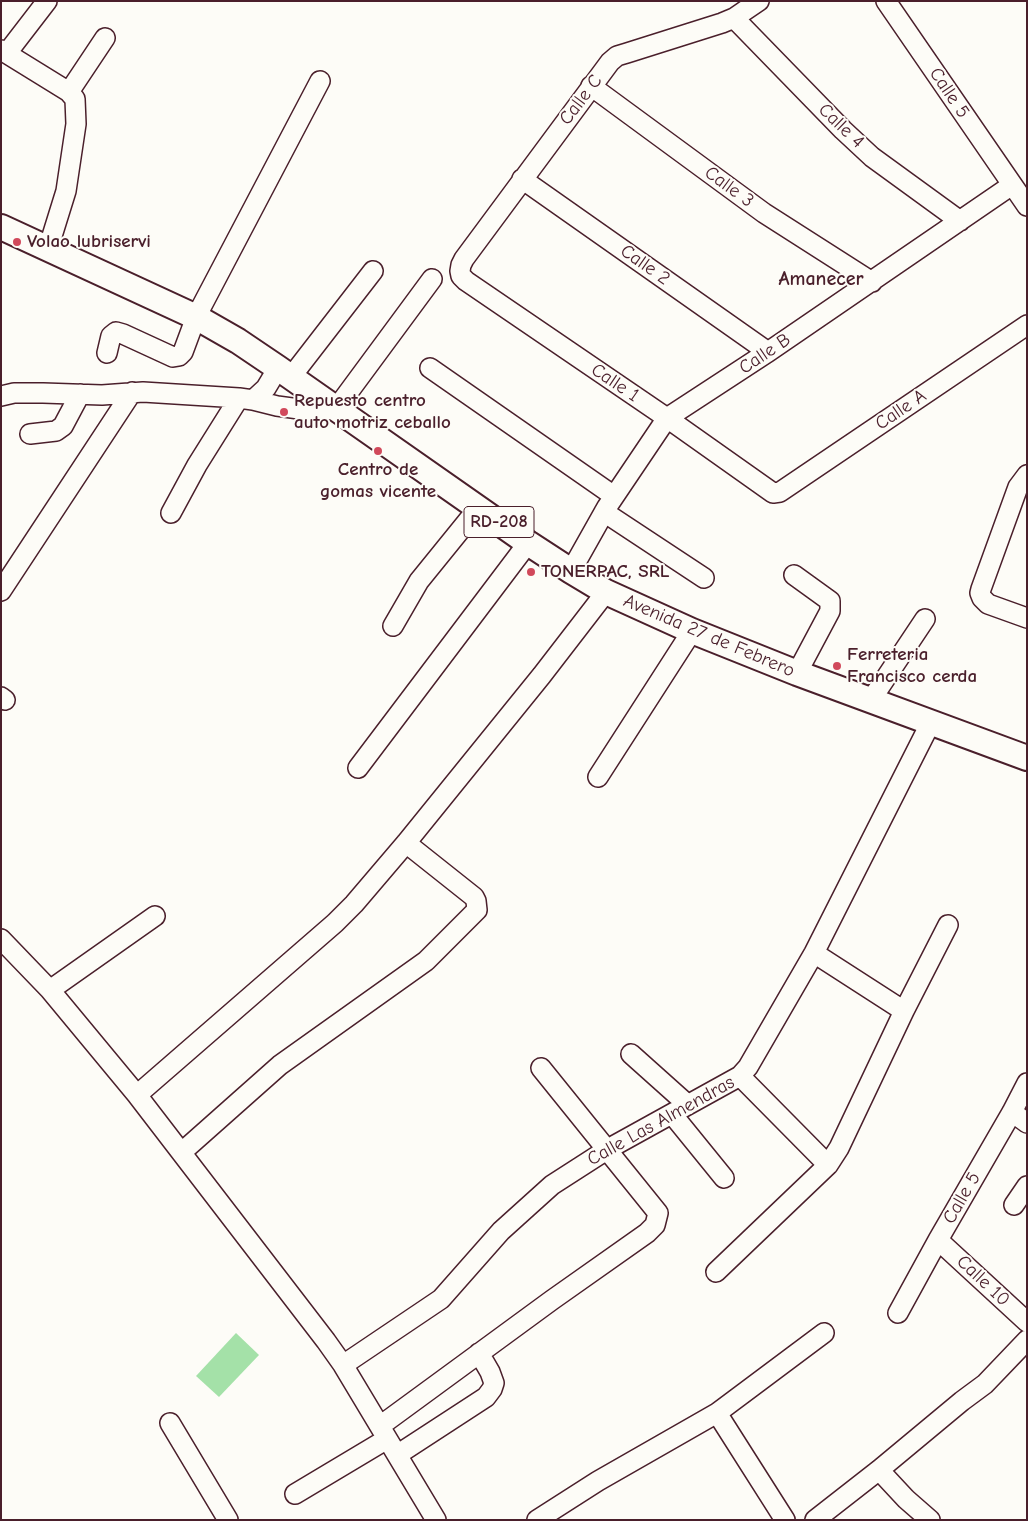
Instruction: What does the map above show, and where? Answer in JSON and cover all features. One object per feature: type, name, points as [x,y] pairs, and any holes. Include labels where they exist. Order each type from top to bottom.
[{"type":"main road","name":"Avenida 27 de Febrero","points":[[1,227],[196,317],[238,341],[479,507],[528,543],[606,592],[692,631],[797,673],[1027,758]]},
{"type":"street","points":[[47,1],[4,52],[69,92],[75,99],[76,124],[66,191],[48,249]]},
{"type":"street","name":"Calle C","points":[[460,271],[464,259],[610,62],[617,56],[734,18],[759,1]]},
{"type":"street","name":"Calle 5","points":[[886,1],[1027,206]]},
{"type":"street","name":"Calle 4","points":[[734,18],[843,130],[872,157],[960,221]]},
{"type":"street","points":[[69,92],[105,38]]},
{"type":"street","points":[[107,353],[111,336],[116,332],[173,357],[179,356],[183,352],[196,317],[320,81]]},
{"type":"street","name":"Calle 3","points":[[591,86],[764,213],[872,282]]},
{"type":"street","name":"Calle 2","points":[[522,180],[768,352]]},
{"type":"street","name":"Calle B","points":[[570,571],[614,496],[667,418],[768,352],[1012,186]]},
{"type":"street","points":[[171,513],[198,465],[246,399],[266,388],[284,372],[373,271]]},
{"type":"street","name":"Calle 1","points":[[460,271],[466,281],[773,493]]},
{"type":"street","points":[[1,396],[14,393],[110,394],[143,392],[246,399],[277,406],[314,411],[336,409],[432,279]]},
{"type":"street","name":"Calle A","points":[[773,493],[780,492],[1027,325]]},
{"type":"street","points":[[430,368],[614,496]]},
{"type":"street","points":[[1,591],[132,392]]},
{"type":"street","points":[[30,434],[56,431],[63,426],[80,394]]},
{"type":"street","points":[[1027,475],[1018,486],[980,589],[982,598],[988,604],[1027,618]]},
{"type":"street","points":[[393,626],[420,581],[479,507]]},
{"type":"street","points":[[604,512],[704,578]]},
{"type":"street","points":[[358,768],[528,543]]},
{"type":"street","points":[[794,575],[830,601],[830,610],[797,673]]},
{"type":"street","points":[[137,1095],[233,1013],[354,904],[542,675],[606,592]]},
{"type":"street","points":[[872,700],[925,619]]},
{"type":"street","points":[[598,777],[692,631]]},
{"type":"street","name":"Calle Las Almendras","points":[[343,1365],[441,1298],[501,1231],[552,1185],[608,1149],[740,1076],[748,1067],[814,953],[931,722]]},
{"type":"street","points":[[182,1152],[280,1065],[426,961],[476,910],[474,897],[406,843]]},
{"type":"street","points":[[50,990],[155,916]]},
{"type":"street","points":[[716,1272],[828,1165],[839,1148],[904,1011],[948,925]]},
{"type":"street","points":[[1,939],[50,990],[137,1095],[343,1365],[436,1520]]},
{"type":"street","points":[[814,953],[904,1011]]},
{"type":"street","points":[[631,1054],[680,1109],[724,1178]]},
{"type":"street","points":[[388,1440],[479,1353],[647,1233],[655,1225],[658,1212],[541,1068]]},
{"type":"street","points":[[740,1076],[828,1165]]},
{"type":"street","name":"Calle 5","points":[[898,1313],[938,1240],[1019,1118],[1027,1082]]},
{"type":"street","points":[[1014,1205],[1027,1186]]},
{"type":"street","name":"Calle 10","points":[[938,1240],[1027,1322]]},
{"type":"street","points":[[537,1520],[598,1480],[717,1413],[824,1333]]},
{"type":"street","points":[[814,1520],[880,1470],[954,1407],[985,1384],[1027,1340]]},
{"type":"street","points":[[295,1494],[388,1440],[486,1397],[494,1383],[479,1353]]},
{"type":"street","points":[[717,1413],[784,1520]]},
{"type":"street","points":[[170,1423],[228,1520]]},
{"type":"street","points":[[880,1470],[906,1499],[930,1520]]},
{"type":"green space","points":[[236,1333],[259,1355],[219,1397],[196,1376]]},
{"type":"place","name":"Volao lubriservi","points":[[17,242]]},
{"type":"place","name":"Repuesto centro auto motriz ceballo","points":[[284,412]]},
{"type":"place","name":"Centro de gomas vicente","points":[[378,451]]},
{"type":"place","name":"TONERPAC, SRL","points":[[531,572]]},
{"type":"place","name":"Ferreteria Francisco cerda","points":[[837,666]]},
{"type":"district","name":"Amanecer","points":[[821,279]]}]
